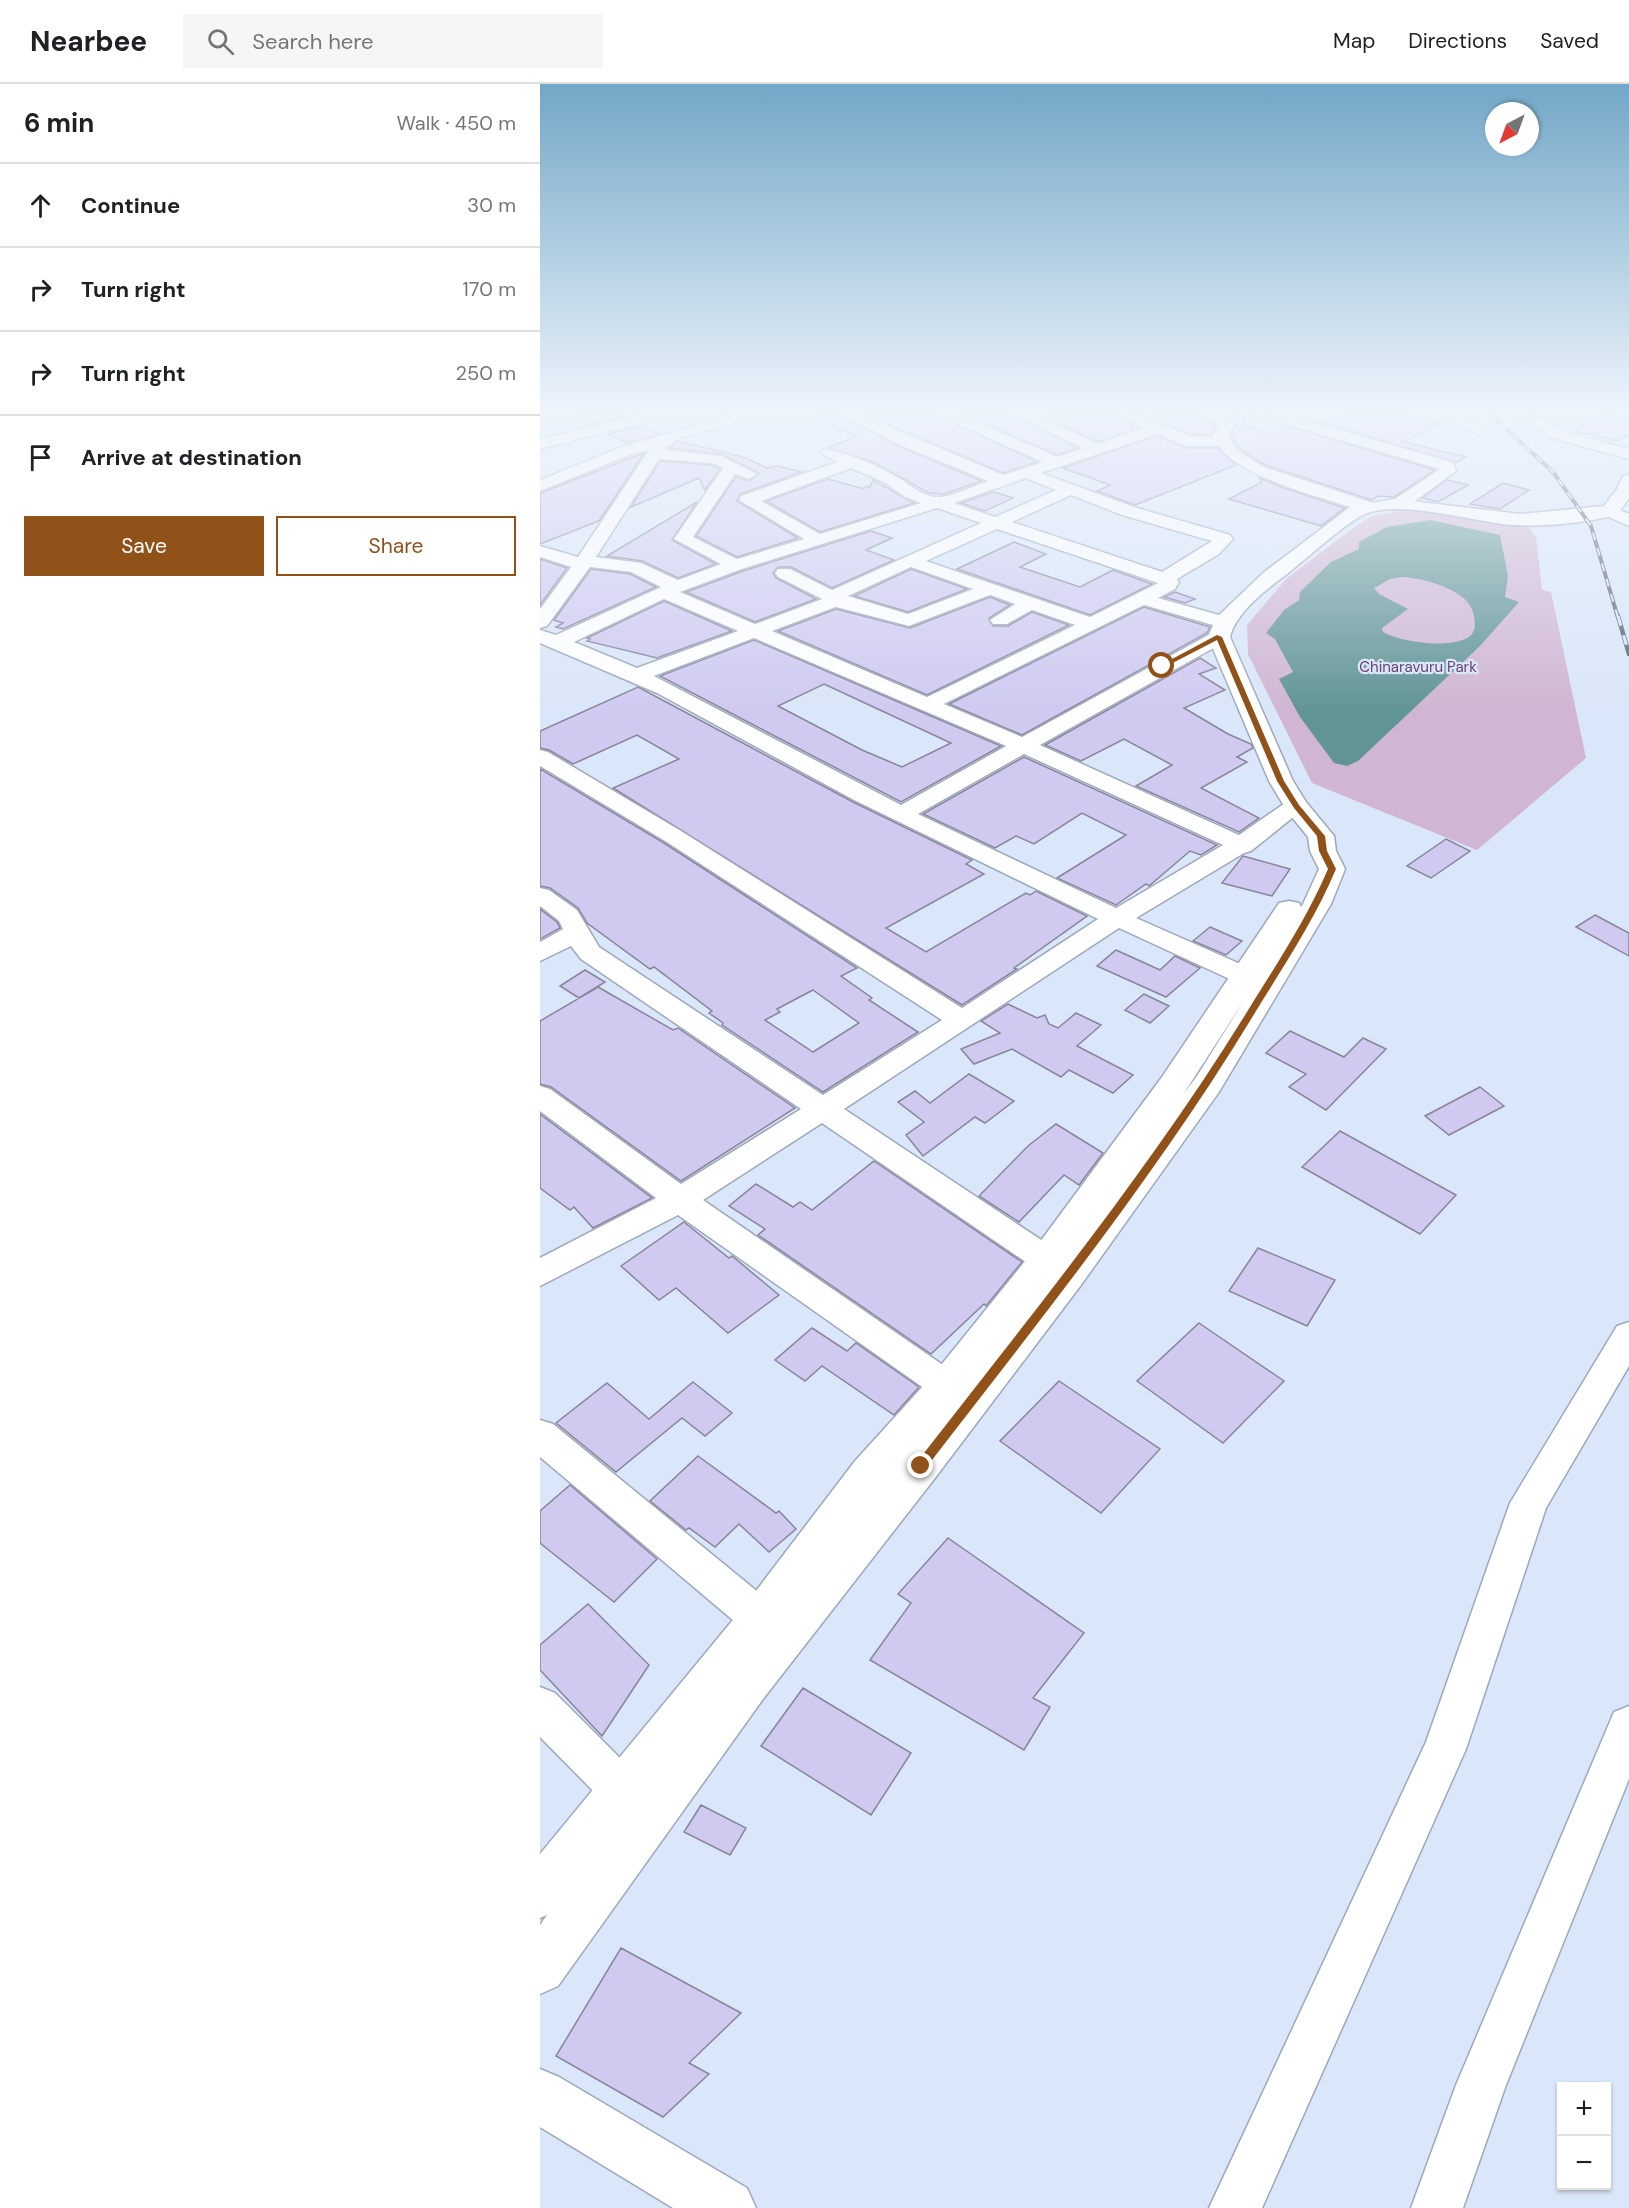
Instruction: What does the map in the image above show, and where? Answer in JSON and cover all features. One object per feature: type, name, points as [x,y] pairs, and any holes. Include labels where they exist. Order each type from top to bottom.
[{"type":"main road","points":[[540,1968],[747,1683],[921,1466],[1068,1275],[1208,1084],[1317,904],[1332,869],[1323,851],[1321,836],[1296,806],[1281,781],[1221,629],[1283,565],[1355,512]]},
{"type":"main road","points":[[1465,512],[1509,519],[1608,512]]},
{"type":"main road","points":[[540,1893],[761,1619],[869,1473],[947,1386],[1047,1260],[1173,1085],[1303,888],[1310,864],[1323,851]]},
{"type":"main road","points":[[540,2096],[727,2208]]},
{"type":"street","points":[[540,622],[617,512]]},
{"type":"street","points":[[700,512],[682,539],[736,565]]},
{"type":"street","points":[[768,512],[817,540]]},
{"type":"street","points":[[549,639],[736,565],[907,512]]},
{"type":"street","points":[[927,705],[1142,599],[1169,585],[1170,582],[963,512]]},
{"type":"street","points":[[634,676],[834,599],[910,561],[1019,512]]},
{"type":"street","points":[[1132,512],[1224,539],[1213,550],[1164,579]]},
{"type":"street","points":[[1610,512],[1629,520]]},
{"type":"street","points":[[540,550],[583,563],[635,567],[671,589],[758,630],[1096,777],[1243,846]]},
{"type":"street","points":[[910,561],[1091,624]]},
{"type":"street","points":[[784,573],[857,609]]},
{"type":"street","points":[[834,599],[909,620],[989,589]]},
{"type":"street","points":[[1142,599],[1221,629]]},
{"type":"street","points":[[1000,620],[1031,603]]},
{"type":"street","points":[[902,814],[1025,747],[1221,629]]},
{"type":"street","points":[[549,639],[679,697],[902,814],[1117,920],[1245,976]]},
{"type":"street","points":[[540,757],[673,836],[960,1020]]},
{"type":"street","points":[[540,1273],[680,1200],[1179,881],[1243,846],[1296,806]]},
{"type":"street","points":[[540,895],[563,911],[572,921],[576,932],[590,953],[1047,1260]]},
{"type":"street","points":[[540,953],[576,932]]},
{"type":"street","points":[[540,1096],[680,1200],[947,1386]]},
{"type":"street","points":[[1235,2208],[1445,1749],[1529,1503],[1629,1336]]},
{"type":"street","points":[[540,1435],[761,1619]]},
{"type":"street","points":[[540,1707],[622,1790]]},
{"type":"street","points":[[1437,2208],[1481,2085],[1629,1727]]},
{"type":"green space","name":"Chinaravuru Park","points":[[1392,512],[1447,512],[1529,527],[1536,537],[1542,590],[1551,592],[1586,758],[1477,850],[1312,783],[1248,654],[1247,625],[1286,579],[1372,516]]},
{"type":"shaded area","points":[[1430,520],[1500,535],[1508,576],[1505,597],[1519,602],[1480,646],[1358,761],[1347,766],[1334,763],[1300,717],[1279,679],[1293,672],[1275,639],[1266,633],[1284,610],[1299,600],[1300,592],[1331,562],[1359,549],[1359,542],[1387,527]],"holes":[[[1402,577],[1434,583],[1456,592],[1465,599],[1474,616],[1475,628],[1472,634],[1454,642],[1428,643],[1402,639],[1383,632],[1382,628],[1408,609],[1379,594],[1374,588],[1390,579]]]},
{"type":"building","points":[[540,512],[605,512],[599,521],[540,544]]},
{"type":"building","points":[[680,512],[690,512],[672,540],[716,564],[678,578],[642,561],[607,556]]},
{"type":"building","points":[[712,512],[755,512],[798,538],[737,557],[696,536]]},
{"type":"building","points":[[785,512],[884,512],[820,532]]},
{"type":"building","points":[[1274,512],[1340,512],[1321,526]]},
{"type":"building","points":[[871,531],[892,538],[866,550],[894,560],[832,588],[791,567],[778,567],[773,573],[776,578],[816,599],[755,622],[686,592],[743,571]]},
{"type":"building","points":[[1014,542],[1046,554],[1020,567],[1080,587],[1113,570],[1152,584],[1090,615],[957,569]]},
{"type":"building","points":[[540,559],[567,568],[540,605]]},
{"type":"building","points":[[591,569],[630,574],[656,587],[563,629],[556,627],[563,623],[554,620]]},
{"type":"building","points":[[911,569],[967,589],[908,612],[854,596]]},
{"type":"building","points":[[1175,592],[1195,599],[1185,603],[1164,597]]},
{"type":"building","points":[[990,597],[1010,605],[989,618],[993,626],[1008,626],[1032,612],[1069,625],[927,695],[778,631],[836,609],[910,628]]},
{"type":"building","points":[[664,601],[732,631],[657,658],[587,641],[590,639],[587,638]]},
{"type":"building","points":[[1144,607],[1210,627],[1207,633],[1022,735],[949,704]]},
{"type":"building","points":[[754,640],[1001,746],[901,802],[660,676]],"holes":[[[824,684],[951,743],[902,767],[862,750],[778,706]]]},
{"type":"building","points":[[1200,658],[1216,668],[1199,674],[1225,690],[1184,708],[1228,734],[1251,744],[1253,748],[1237,757],[1247,762],[1201,788],[1259,818],[1239,832],[1136,786],[1172,765],[1124,739],[1081,761],[1045,745]]},
{"type":"building","points":[[638,687],[853,802],[972,860],[966,864],[984,874],[886,928],[926,952],[1026,893],[1030,895],[1036,891],[1087,916],[1014,968],[1017,969],[962,1005],[613,788],[679,759],[637,735],[573,764],[549,750],[540,748],[540,731]]},
{"type":"building","points":[[1024,757],[1217,845],[1201,855],[1190,851],[1149,886],[1146,884],[1116,905],[1057,878],[1126,835],[1082,813],[1034,844],[1016,836],[995,848],[923,814]]},
{"type":"building","points":[[540,769],[664,843],[857,968],[841,976],[872,998],[869,1000],[918,1032],[823,1092],[722,1025],[723,1023],[709,1013],[712,1011],[654,967],[650,969],[587,923],[578,908],[550,888],[540,886]],"holes":[[[813,990],[859,1023],[813,1052],[765,1020],[780,1012],[777,1009]]]},
{"type":"building","points":[[1446,839],[1470,851],[1431,878],[1407,866]]},
{"type":"building","points":[[1243,856],[1290,869],[1272,896],[1222,883]]},
{"type":"building","points":[[540,909],[557,922],[560,928],[540,939]]},
{"type":"building","points":[[1595,915],[1629,933],[1629,956],[1576,927]]},
{"type":"building","points":[[1210,927],[1242,941],[1226,955],[1193,941]]},
{"type":"building","points":[[1116,950],[1160,970],[1175,956],[1200,968],[1166,997],[1097,966]]},
{"type":"building","points":[[585,970],[605,982],[579,998],[560,986]]},
{"type":"building","points":[[598,987],[673,1030],[678,1028],[795,1108],[681,1181],[551,1087],[540,1084],[540,1021]]},
{"type":"building","points":[[1144,994],[1169,1006],[1150,1023],[1125,1010]]},
{"type":"building","points":[[1008,1004],[1037,1018],[1045,1015],[1049,1024],[1058,1028],[1076,1013],[1101,1025],[1077,1046],[1133,1075],[1113,1093],[1069,1070],[1061,1077],[1012,1049],[974,1064],[961,1049],[1000,1033],[981,1021]]},
{"type":"building","points":[[1290,1031],[1344,1057],[1363,1038],[1386,1049],[1326,1110],[1289,1087],[1306,1074],[1266,1053]]},
{"type":"building","points":[[969,1074],[1014,1101],[985,1123],[975,1117],[923,1156],[906,1135],[924,1122],[898,1102],[915,1091],[930,1103]]},
{"type":"building","points":[[1480,1087],[1504,1106],[1449,1135],[1425,1116]]},
{"type":"building","points":[[540,1114],[652,1198],[593,1228],[574,1207],[570,1210],[540,1188]]},
{"type":"building","points":[[1056,1124],[1103,1153],[1079,1185],[1064,1175],[1019,1222],[979,1196],[1028,1146]]},
{"type":"building","points":[[1340,1131],[1456,1195],[1420,1234],[1302,1167]]},
{"type":"building","points":[[874,1161],[1022,1262],[986,1306],[984,1304],[931,1354],[758,1235],[765,1229],[729,1206],[756,1184],[793,1207],[800,1202],[812,1210]]},
{"type":"building","points":[[684,1222],[729,1258],[732,1256],[779,1295],[728,1333],[676,1288],[659,1300],[621,1266]]},
{"type":"building","points":[[1258,1248],[1335,1280],[1307,1326],[1229,1291]]},
{"type":"building","points":[[1199,1323],[1284,1381],[1223,1443],[1137,1381]]},
{"type":"building","points":[[812,1328],[847,1351],[856,1343],[919,1387],[894,1415],[822,1366],[805,1381],[775,1360]]},
{"type":"building","points":[[1059,1381],[1160,1449],[1101,1513],[1000,1441]]},
{"type":"building","points":[[693,1382],[732,1413],[705,1436],[682,1418],[616,1472],[556,1423],[607,1383],[649,1419]]},
{"type":"building","points":[[698,1456],[776,1513],[779,1511],[796,1529],[769,1552],[739,1524],[715,1547],[689,1528],[686,1530],[650,1501]]},
{"type":"building","points":[[570,1485],[657,1559],[614,1602],[540,1543],[540,1511]]},
{"type":"building","points":[[948,1538],[1084,1633],[1033,1698],[1050,1707],[1024,1750],[870,1660],[911,1603],[898,1594]]},
{"type":"building","points":[[588,1604],[649,1665],[602,1736],[540,1670],[540,1645]]},
{"type":"building","points":[[803,1688],[911,1753],[871,1815],[761,1746]]},
{"type":"building","points":[[701,1805],[746,1828],[730,1855],[684,1832]]},
{"type":"building","points":[[621,1948],[741,2013],[689,2063],[709,2074],[663,2117],[556,2056]]},
{"type":"railway","points":[[1581,512],[1591,526],[1618,618]]},
{"type":"railway","points":[[1618,616],[1629,654]]},
{"type":"route","points":[[921,1466],[1068,1275],[1208,1084],[1317,904],[1332,869],[1323,851],[1321,836],[1312,822],[1296,806],[1281,781],[1219,637],[1162,666]]}]
